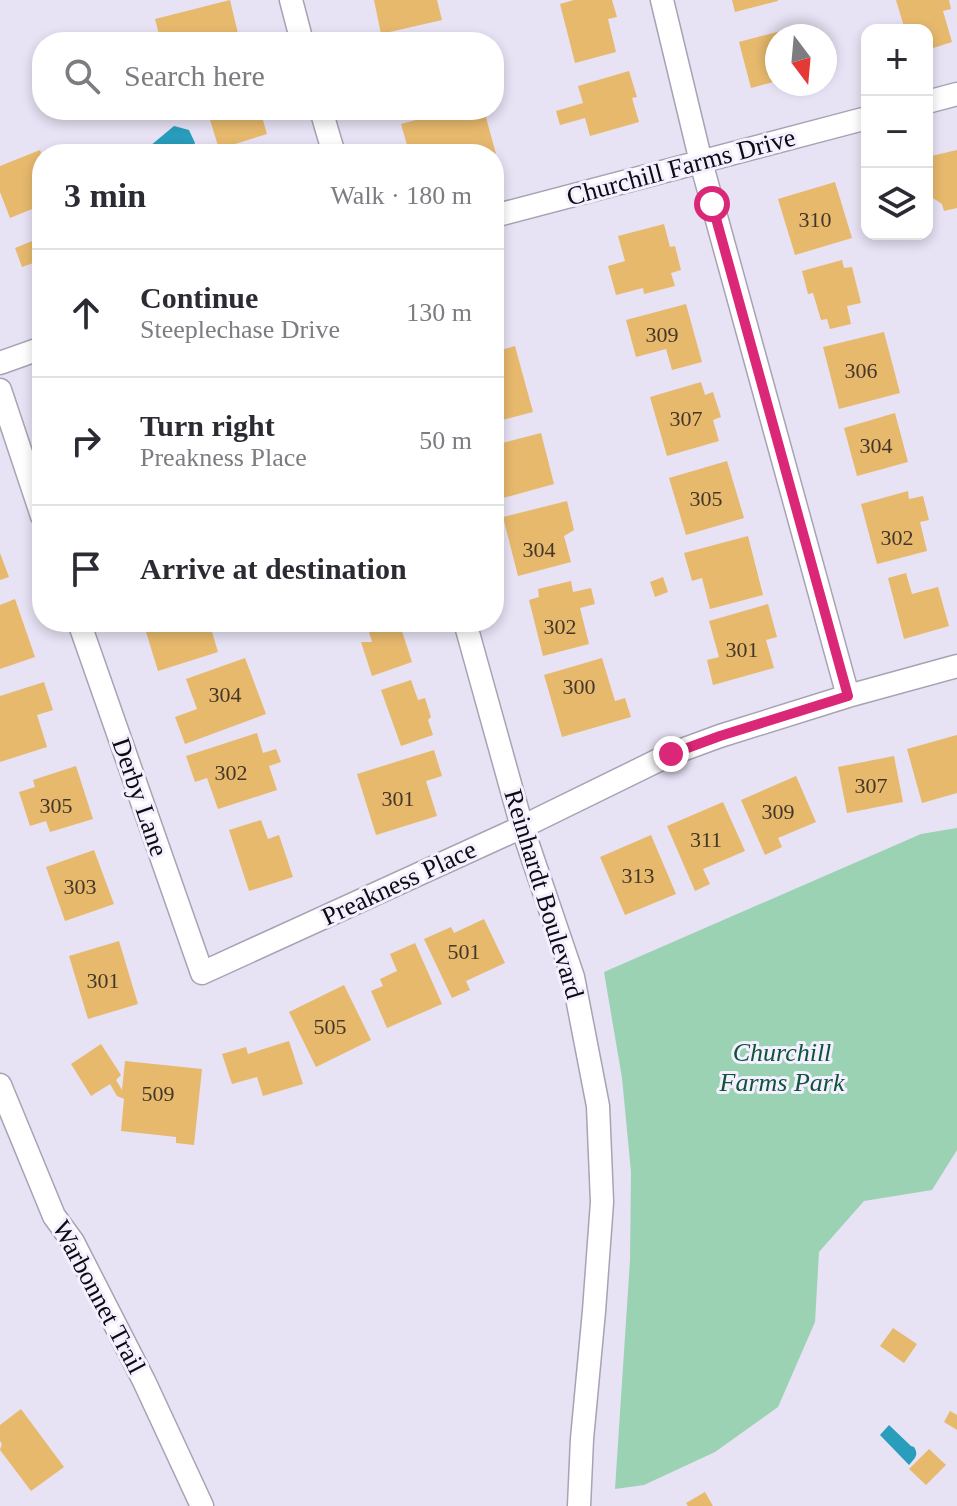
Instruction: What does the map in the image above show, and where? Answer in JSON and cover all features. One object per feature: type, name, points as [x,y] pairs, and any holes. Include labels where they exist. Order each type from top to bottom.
[{"type":"street","points":[[291,0],[299,32]]},
{"type":"street","points":[[662,0],[701,162],[848,696]]},
{"type":"street","points":[[933,100],[957,94]]},
{"type":"street","points":[[324,120],[331,144]]},
{"type":"street","name":"Churchill Farms Drive","points":[[504,213],[861,120]]},
{"type":"street","points":[[0,363],[32,352]]},
{"type":"street","points":[[0,390],[32,486]]},
{"type":"street","name":"Derby Lane","points":[[83,632],[202,973]]},
{"type":"street","name":"Reinhardt Boulevard","points":[[468,632],[522,827],[573,977],[598,1106],[602,1202],[579,1506]]},
{"type":"street","name":"Preakness Place","points":[[202,973],[522,827],[671,754],[848,696],[957,666]]},
{"type":"street","name":"Warbonnet Trail","points":[[0,1085],[54,1216],[73,1242],[144,1381],[202,1506]]},
{"type":"green space","name":"Churchill Farms Park","points":[[957,828],[957,1150],[932,1190],[864,1201],[819,1252],[815,1322],[778,1407],[715,1452],[644,1485],[615,1489],[630,1260],[631,1172],[622,1078],[604,972],[921,834]]},
{"type":"water","points":[[174,126],[189,130],[195,143],[194,144],[152,144]]},
{"type":"water","points":[[889,1425],[914,1447],[916,1456],[909,1465],[880,1435]]},
{"type":"building","points":[[230,0],[238,32],[158,32],[155,19]]},
{"type":"building","points":[[374,0],[437,0],[442,20],[381,32]]},
{"type":"building","points":[[574,0],[612,0],[617,17],[608,19],[616,52],[575,63],[560,4]]},
{"type":"building","points":[[732,0],[778,0],[778,1],[735,12]]},
{"type":"building","points":[[896,0],[949,0],[951,9],[943,11],[952,42],[933,48],[933,24],[903,24]]},
{"type":"building","points":[[765,35],[765,84],[751,88],[739,42]]},
{"type":"building","points":[[629,71],[637,97],[632,98],[639,122],[590,136],[585,118],[560,125],[556,111],[583,103],[578,86]]},
{"type":"building","points":[[210,120],[263,120],[267,134],[235,144],[217,144]]},
{"type":"building","points":[[416,120],[487,120],[493,144],[407,144],[401,124]]},
{"type":"building","points":[[957,150],[957,208],[944,211],[942,204],[933,198],[933,156]]},
{"type":"building","points":[[32,153],[32,209],[10,218],[0,192],[0,166]]},
{"type":"building","points":[[835,182],[852,238],[795,255],[778,199]]},
{"type":"building","points":[[664,224],[670,247],[675,246],[681,270],[671,273],[675,286],[644,294],[643,288],[616,295],[608,266],[625,261],[618,236]]},
{"type":"building","points":[[32,241],[32,263],[22,267],[15,248]]},
{"type":"building","points":[[842,260],[844,268],[852,267],[861,303],[847,306],[851,324],[830,329],[827,319],[821,320],[813,293],[808,294],[802,271]]},
{"type":"building","points":[[686,304],[702,362],[672,370],[666,349],[636,357],[626,320]]},
{"type":"building","points":[[884,332],[900,393],[839,409],[823,347]]},
{"type":"building","points":[[515,346],[533,412],[504,419],[504,349]]},
{"type":"building","points":[[701,382],[705,395],[713,392],[721,417],[713,420],[719,441],[667,456],[650,397]]},
{"type":"building","points":[[895,413],[908,462],[857,476],[844,428]]},
{"type":"building","points":[[541,433],[554,484],[504,498],[504,442]]},
{"type":"building","points":[[727,461],[744,518],[686,535],[669,478]]},
{"type":"building","points":[[908,491],[909,499],[923,496],[929,520],[920,522],[927,551],[877,564],[861,504]]},
{"type":"building","points":[[567,501],[574,530],[564,536],[571,562],[518,576],[504,517]]},
{"type":"building","points":[[748,536],[763,595],[710,609],[702,578],[692,581],[684,553]]},
{"type":"building","points":[[0,553],[9,577],[0,580]]},
{"type":"building","points":[[906,573],[912,594],[938,587],[949,626],[904,639],[888,578]]},
{"type":"building","points":[[663,577],[668,592],[655,597],[650,582]]},
{"type":"building","points":[[571,581],[573,592],[591,588],[595,604],[580,608],[589,644],[543,656],[529,600],[539,597],[538,589]]},
{"type":"building","points":[[15,599],[35,657],[0,669],[0,605]]},
{"type":"building","points":[[768,604],[777,637],[766,640],[774,668],[713,685],[707,660],[719,657],[709,621]]},
{"type":"building","points":[[146,632],[212,632],[218,652],[158,671]]},
{"type":"building","points":[[369,632],[402,632],[412,662],[372,676],[361,642],[372,642]]},
{"type":"building","points":[[245,658],[266,714],[185,744],[175,717],[197,709],[186,679]]},
{"type":"building","points":[[602,658],[615,701],[625,698],[631,717],[562,737],[544,675]]},
{"type":"building","points":[[411,680],[418,700],[425,698],[433,735],[401,746],[381,690]]},
{"type":"building","points":[[44,682],[53,710],[37,715],[47,747],[0,762],[0,696]]},
{"type":"building","points":[[257,733],[263,753],[276,749],[281,762],[269,766],[277,790],[218,809],[207,778],[195,782],[186,756]]},
{"type":"building","points":[[957,735],[957,793],[922,803],[907,749]]},
{"type":"building","points":[[434,750],[442,776],[426,781],[437,816],[376,835],[357,774]]},
{"type":"building","points":[[894,756],[903,802],[847,813],[838,767]]},
{"type":"building","points":[[76,766],[93,819],[50,832],[46,821],[30,826],[19,792],[35,787],[33,780]]},
{"type":"building","points":[[796,776],[816,822],[778,838],[782,847],[765,855],[741,800]]},
{"type":"building","points":[[723,802],[745,851],[703,869],[710,884],[695,891],[667,826]]},
{"type":"building","points":[[261,820],[268,839],[279,835],[293,877],[249,891],[229,830]]},
{"type":"building","points":[[651,835],[676,894],[625,915],[600,857]]},
{"type":"building","points":[[94,850],[114,904],[65,921],[46,867]]},
{"type":"building","points":[[484,919],[505,963],[466,981],[470,990],[452,998],[424,939],[451,927],[454,933]]},
{"type":"building","points":[[119,941],[138,1004],[88,1019],[69,956]]},
{"type":"building","points":[[415,943],[442,1004],[387,1028],[371,991],[383,986],[380,979],[397,971],[390,954]]},
{"type":"building","points":[[344,985],[371,1040],[316,1067],[289,1012]]},
{"type":"building","points":[[289,1041],[303,1084],[263,1096],[257,1077],[232,1084],[222,1054],[246,1047],[248,1054]]},
{"type":"building","points":[[101,1044],[121,1075],[116,1080],[122,1090],[125,1061],[202,1069],[194,1145],[176,1143],[176,1137],[121,1131],[124,1099],[117,1096],[110,1084],[91,1096],[71,1064]]},
{"type":"building","points":[[893,1328],[917,1344],[904,1363],[880,1346]]},
{"type":"building","points":[[21,1409],[64,1467],[31,1491],[0,1450],[0,1425]]},
{"type":"building","points":[[950,1411],[957,1415],[957,1430],[944,1422]]},
{"type":"building","points":[[929,1449],[946,1465],[926,1485],[909,1469]]},
{"type":"building","points":[[705,1492],[713,1506],[688,1506],[686,1503]]},
{"type":"route","points":[[671,754],[848,696],[712,204]]}]
